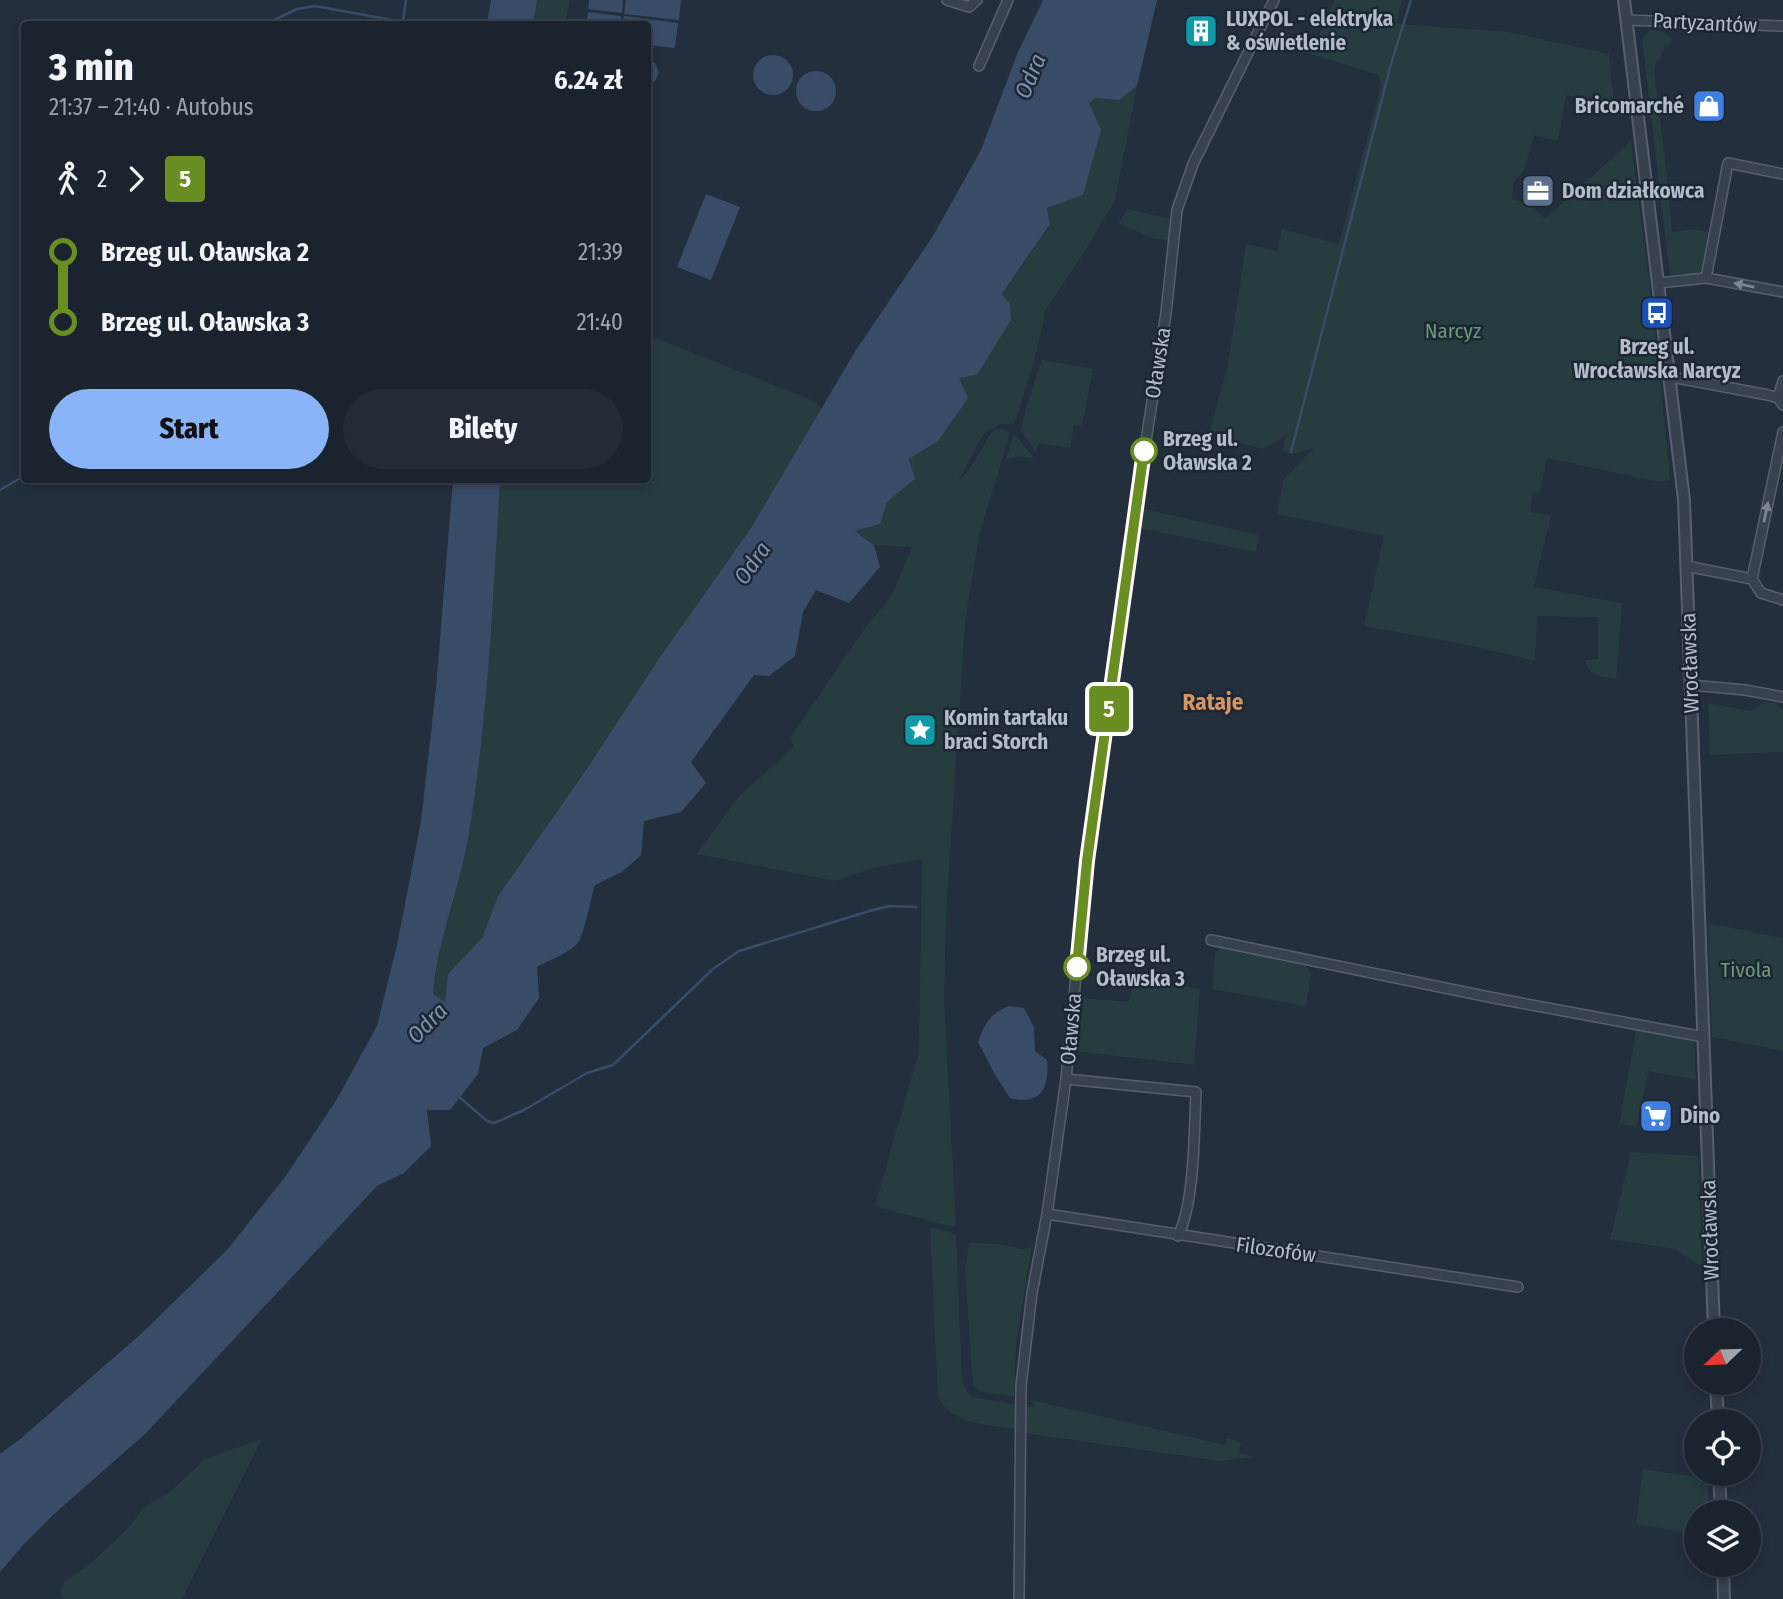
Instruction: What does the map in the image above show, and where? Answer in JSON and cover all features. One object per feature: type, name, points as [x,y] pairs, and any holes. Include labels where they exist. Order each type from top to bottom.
[{"type":"street","points":[[947,0],[969,7],[977,0]]},
{"type":"street","points":[[979,66],[1008,0]]},
{"type":"street","name":"Oławska","points":[[1019,1599],[1021,1386],[1032,1293],[1047,1214],[1066,1079],[1087,861],[1137,498],[1166,313],[1177,209],[1194,164],[1274,0]]},
{"type":"street","name":"Wrocławska","points":[[1624,0],[1684,500],[1714,1318]]},
{"type":"street","name":"Partyzantów","points":[[1627,20],[1783,26]]},
{"type":"street","points":[[1706,278],[1728,163],[1783,174]]},
{"type":"street","points":[[1658,283],[1706,278],[1783,292]]},
{"type":"street","points":[[1670,379],[1678,378],[1781,401],[1783,381]]},
{"type":"street","points":[[1783,432],[1752,579],[1761,593],[1783,600]]},
{"type":"street","points":[[1686,566],[1752,579]]},
{"type":"street","points":[[1692,685],[1783,697]]},
{"type":"street","points":[[1211,940],[1494,998],[1704,1037]]},
{"type":"street","name":"Oławska","points":[[1066,1079],[1196,1092],[1192,1166],[1183,1225],[1178,1236]]},
{"type":"street","name":"Filozofów","points":[[1047,1214],[1518,1287]]},
{"type":"street","points":[[1723,1577],[1724,1599]]},
{"type":"green space","points":[[537,0],[570,0],[566,21],[534,21]]},
{"type":"green space","name":"Narcyz","points":[[1334,0],[1402,0],[1396,24],[1509,32],[1609,54],[1614,105],[1566,95],[1558,141],[1534,135],[1525,169],[1513,183],[1512,199],[1530,206],[1545,219],[1631,141],[1655,327],[1670,480],[1659,482],[1547,458],[1540,493],[1533,493],[1530,512],[1551,515],[1534,587],[1622,603],[1616,679],[1592,672],[1585,660],[1598,659],[1598,617],[1537,616],[1535,661],[1469,645],[1364,626],[1384,536],[1277,514],[1284,479],[1314,448],[1293,454],[1283,451],[1285,436],[1263,449],[1209,434],[1228,364],[1246,244],[1277,251],[1282,229],[1339,244],[1381,87],[1379,75],[1311,54]]},
{"type":"green space","points":[[1650,30],[1662,31],[1672,39],[1670,45],[1665,44],[1654,71],[1672,232],[1694,229],[1708,232],[1701,273],[1670,275],[1642,39]]},
{"type":"green space","points":[[1137,86],[1115,200],[1043,314],[1045,315],[1034,362],[1014,424],[1000,424],[984,433],[958,482],[974,462],[990,434],[999,429],[1010,433],[979,536],[965,623],[946,914],[944,1002],[956,1225],[952,1227],[875,1206],[919,1051],[922,859],[873,868],[835,881],[697,854],[739,796],[794,747],[790,738],[860,635],[892,595],[912,547],[874,545],[855,531],[880,524],[887,502],[915,479],[909,459],[938,441],[959,378],[1011,320],[1010,304],[1002,295],[1050,225],[1047,207],[1088,103],[1095,98],[1119,99]]},
{"type":"green space","points":[[1127,209],[1171,219],[1170,240],[1155,239],[1118,223]]},
{"type":"green space","points":[[651,336],[814,401],[822,408],[751,528],[498,896],[482,938],[448,974],[445,1003],[433,994],[435,974],[468,839],[489,660],[500,483],[651,483]]},
{"type":"green space","points":[[1042,360],[1093,369],[1082,426],[1074,425],[1070,448],[1039,443],[1036,452],[1021,431]]},
{"type":"green space","points":[[1014,434],[1035,459],[1020,456],[1006,459]]},
{"type":"green space","points":[[1144,509],[1259,535],[1256,552],[1140,528]]},
{"type":"green space","points":[[1765,701],[1777,704],[1783,711],[1783,752],[1710,755],[1708,703],[1751,711]]},
{"type":"green space","name":"Tivola","points":[[1708,923],[1783,938],[1783,1051],[1712,1037]]},
{"type":"green space","points":[[1221,948],[1305,965],[1311,973],[1306,1006],[1212,989],[1215,953]]},
{"type":"green space","points":[[1133,977],[1200,989],[1194,1065],[1075,1051],[1080,998],[1129,1002]]},
{"type":"green space","points":[[1637,1027],[1694,1041],[1696,1080],[1649,1071],[1636,1127],[1619,1124]]},
{"type":"green space","points":[[1631,1152],[1698,1156],[1702,1263],[1699,1265],[1674,1249],[1610,1239]]},
{"type":"green space","points":[[930,1227],[956,1234],[962,1382],[968,1394],[973,1397],[1016,1405],[1016,1429],[960,1418],[943,1405],[938,1395]]},
{"type":"green space","points":[[969,1243],[999,1244],[1022,1249],[1032,1247],[1016,1341],[1014,1397],[979,1391],[973,1386],[965,1270]]},
{"type":"green space","points":[[1031,1400],[1225,1445],[1227,1438],[1241,1442],[1239,1453],[1254,1457],[1221,1461],[1025,1433],[1026,1407],[1034,1407]]},
{"type":"green space","points":[[262,1439],[182,1599],[62,1599],[60,1593],[64,1582],[90,1564],[127,1529],[146,1506],[170,1492],[205,1459]]},
{"type":"green space","points":[[1643,1469],[1684,1475],[1684,1486],[1708,1486],[1708,1500],[1684,1500],[1684,1532],[1636,1524]]},
{"type":"water","points":[[491,0],[537,0],[534,21],[488,21]]},
{"type":"water","points":[[589,0],[623,0],[622,13],[588,9]]},
{"type":"water","points":[[626,0],[681,0],[679,20],[624,14]]},
{"type":"water","name":"Odra","points":[[1043,0],[1157,0],[1137,86],[1119,100],[1095,98],[1089,103],[1101,130],[1083,195],[1047,208],[1050,224],[1002,294],[1010,304],[1011,320],[977,375],[959,378],[968,398],[938,441],[909,459],[915,479],[887,502],[880,524],[855,531],[874,545],[880,567],[849,603],[816,590],[803,612],[795,656],[769,676],[754,675],[691,762],[706,783],[681,812],[644,821],[641,855],[622,872],[595,885],[580,940],[573,948],[537,967],[539,998],[517,1030],[483,1048],[478,1074],[450,1110],[427,1110],[431,1146],[404,1173],[377,1186],[146,1433],[53,1515],[0,1572],[0,1454],[141,1334],[227,1250],[285,1177],[337,1099],[377,1026],[397,945],[421,822],[436,688],[453,483],[500,483],[489,660],[475,794],[464,858],[435,974],[433,994],[445,1002],[448,974],[482,938],[498,896],[751,528],[856,350],[933,236],[981,150],[1018,52]]},
{"type":"water","points":[[588,12],[621,16],[620,21],[587,21]]},
{"type":"water","points":[[624,16],[678,23],[675,48],[651,45],[651,21],[623,21]]},
{"type":"water","points":[[773,55],[781,56],[787,61],[792,67],[792,83],[787,89],[781,94],[773,95],[765,94],[759,89],[754,83],[753,75],[754,67],[759,61],[765,56]]},
{"type":"water","points":[[651,61],[655,63],[659,73],[651,83]]},
{"type":"water","points":[[816,71],[830,77],[836,91],[830,105],[816,111],[802,105],[796,91],[802,77]]},
{"type":"water","points":[[706,194],[740,207],[711,280],[677,267]]},
{"type":"water","points":[[1009,1006],[1024,1008],[1034,1027],[1035,1051],[1047,1060],[1045,1086],[1036,1097],[1030,1099],[1010,1098],[978,1042],[989,1020]]},
{"type":"waterway","points":[[403,21],[406,0]]},
{"type":"waterway","points":[[1291,452],[1391,64],[1411,0]]},
{"type":"waterway","points":[[272,21],[297,9],[315,6],[398,21]]},
{"type":"waterway","points":[[0,490],[21,478]]},
{"type":"waterway","points":[[458,1096],[487,1121],[494,1123],[524,1110],[587,1073],[613,1065],[713,969],[739,951],[889,906],[916,907]]},
{"type":"bus line","name":"5","points":[[1077,967],[1087,861],[1144,451]]},
{"type":"place","name":"LUXPOL - elektryka & oświetlenie","points":[[1201,31]]},
{"type":"place","name":"Bricomarché","points":[[1709,106]]},
{"type":"place","name":"Dom działkowca","points":[[1538,191]]},
{"type":"place","name":"Brzeg ul. Wrocławska Narcyz","points":[[1657,313]]},
{"type":"place","name":"Brzeg ul. Oławska 2","points":[[1144,451]]},
{"type":"place","name":"Komin tartaku braci Storch","points":[[920,730]]},
{"type":"place","name":"Brzeg ul. Oławska 3","points":[[1077,967]]},
{"type":"place","name":"Dino","points":[[1656,1116]]},
{"type":"district","name":"Rataje","points":[[1213,702]]}]
